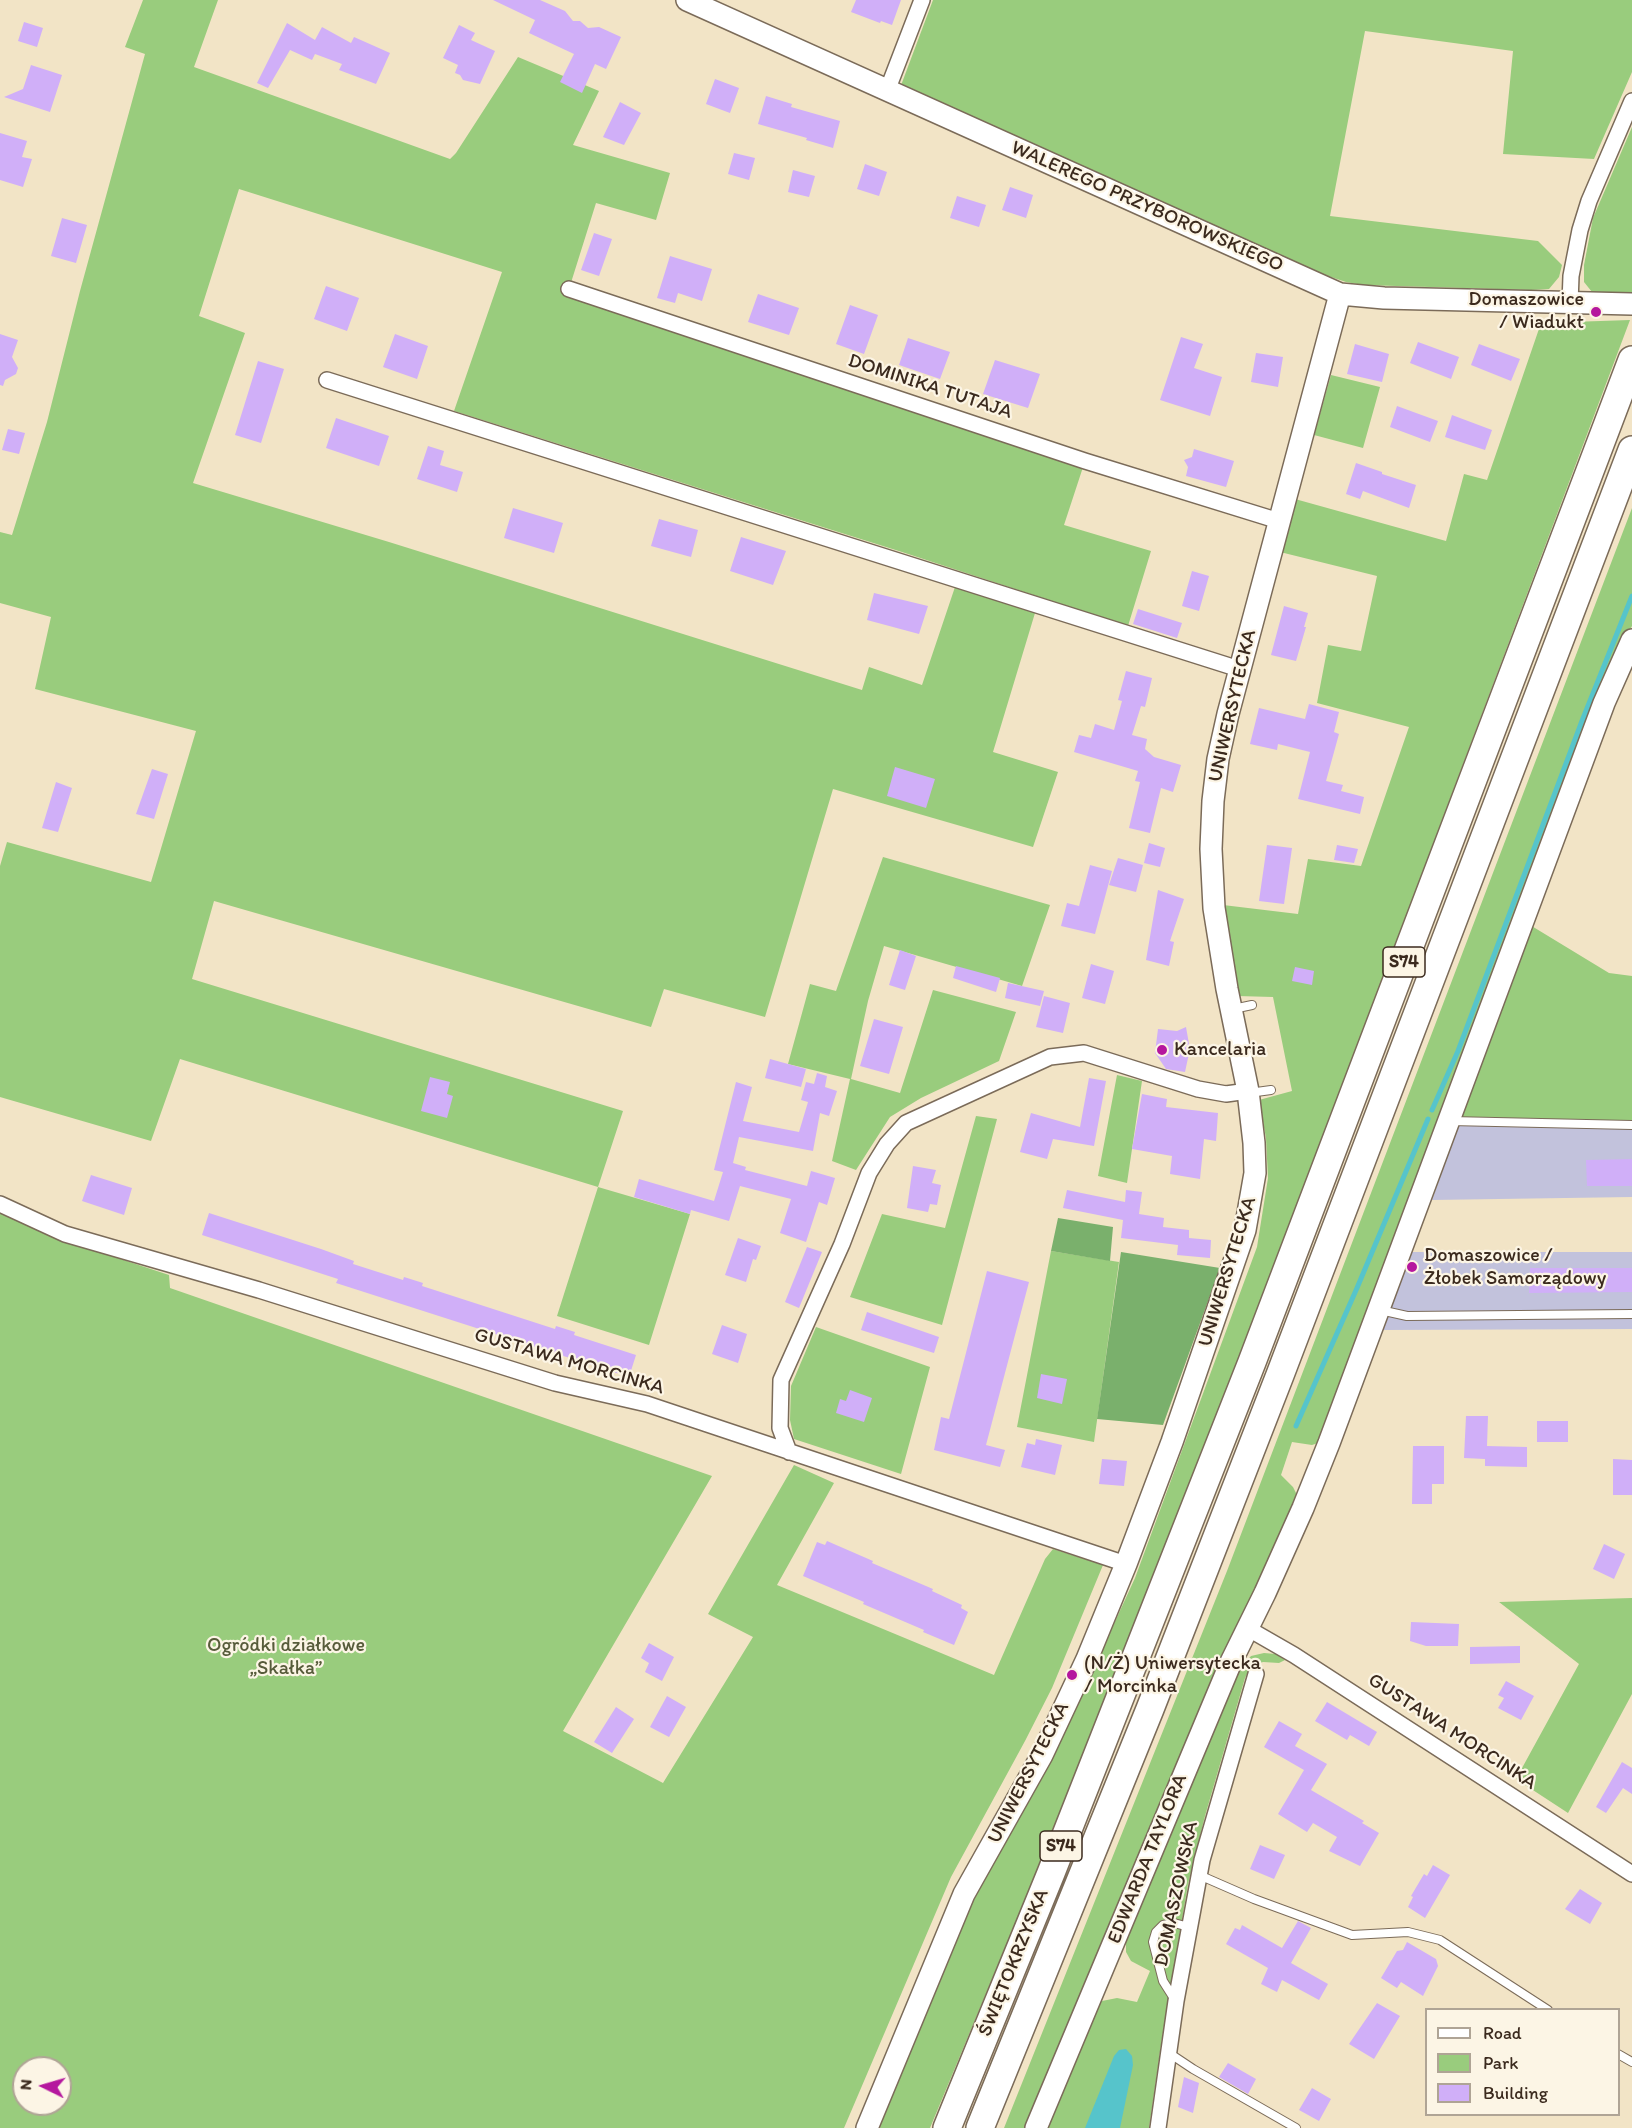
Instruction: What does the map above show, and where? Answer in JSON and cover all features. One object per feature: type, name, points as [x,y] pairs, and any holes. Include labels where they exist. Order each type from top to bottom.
[{"type":"highway","name":"ŚWIĘTOKRZYSKA","points":[[947,2128],[1174,1563],[1632,360]]},
{"type":"highway","name":"ŚWIĘTOKRZYSKA","points":[[980,2128],[1137,1740],[1280,1375],[1632,450]]},
{"type":"street","name":"WALEREGO PRZYBOROWSKIEGO","points":[[687,0],[1340,294],[1384,298],[1632,304]]},
{"type":"street","points":[[887,91],[922,0]]},
{"type":"street","points":[[1570,303],[1571,276],[1583,220],[1632,101]]},
{"type":"street","name":"DOMINIKA TUTAJA","points":[[568,289],[1085,461],[1279,521]]},
{"type":"street","name":"UNIWERSYTECKA","points":[[867,2128],[964,1894],[1042,1755],[1087,1659],[1173,1442],[1245,1230],[1255,1173],[1254,1143],[1248,1092],[1218,938],[1210,849],[1213,801],[1218,759],[1239,669],[1340,294]]},
{"type":"street","points":[[327,380],[1239,669]]},
{"type":"street","name":"EDWARDA TAYLORA","points":[[1036,2128],[1166,1813],[1231,1662],[1292,1536],[1325,1454],[1604,703],[1632,640]]},
{"type":"street","points":[[789,1452],[780,1428],[781,1380],[842,1244],[869,1173],[887,1144],[906,1123],[1050,1057],[1084,1053],[1198,1089],[1226,1094],[1248,1092]]},
{"type":"street","name":"GUSTAWA MORCINKA","points":[[0,1204],[65,1234],[266,1292],[555,1383],[647,1404],[1126,1564]]},
{"type":"street","name":"GUSTAWA MORCINKA","points":[[1248,1628],[1294,1655],[1632,1874]]},
{"type":"street","name":"DOMASZOWSKA","points":[[1158,2128],[1176,2001],[1199,1875],[1256,1674]]},
{"type":"lane","points":[[1231,1010],[1252,1005]]},
{"type":"lane","points":[[1248,1092],[1271,1090]]},
{"type":"lane","points":[[1448,1122],[1632,1125]]},
{"type":"lane","points":[[1378,1310],[1407,1316],[1632,1314]]},
{"type":"lane","points":[[1199,1875],[1254,1899],[1352,1935],[1408,1932],[1440,1940],[1545,2008]]},
{"type":"lane","points":[[1176,2001],[1163,1981],[1153,1942],[1156,1932],[1163,1925],[1174,1923],[1189,1927]]},
{"type":"lane","points":[[1169,2053],[1296,2128]]},
{"type":"shaded area","points":[[1460,1121],[1632,1125],[1632,1197],[1432,1200]]},
{"type":"shaded area","points":[[1412,1252],[1632,1252],[1632,1329],[1381,1330]]},
{"type":"green space","points":[[143,0],[218,0],[194,67],[450,159],[518,57],[599,91],[573,145],[670,173],[656,220],[596,203],[569,289],[1085,461],[1064,525],[1151,551],[1128,626],[902,552],[454,411],[502,272],[239,189],[199,316],[245,333],[193,483],[862,690],[869,667],[922,685],[955,587],[1035,613],[993,752],[1058,772],[1033,847],[833,789],[765,1017],[664,989],[651,1027],[214,901],[192,979],[623,1111],[598,1187],[180,1059],[151,1141],[0,1097],[0,866],[7,842],[151,882],[196,731],[35,689],[51,617],[0,603],[0,532],[12,535],[47,422],[80,291],[145,54],[125,47]]},
{"type":"green space","points":[[933,0],[1632,0],[1632,72],[1594,159],[1503,154],[1513,51],[1365,31],[1330,216],[1538,241],[1562,265],[1559,277],[1549,289],[1363,285],[1319,273],[900,88]]},
{"type":"green space","points":[[1632,127],[1632,292],[1592,292],[1584,282],[1584,265],[1593,218]]},
{"type":"green space","points":[[1630,320],[1264,1294],[1032,1883],[930,2128],[876,2128],[972,1900],[1057,1748],[1135,1578],[1257,1247],[1268,1178],[1266,1138],[1259,1100],[1292,1091],[1273,997],[1237,996],[1223,905],[1298,914],[1308,859],[1361,866],[1409,727],[1317,703],[1328,645],[1361,651],[1377,576],[1280,552],[1295,499],[1446,541],[1464,474],[1487,480],[1541,323]]},
{"type":"green space","points":[[1331,375],[1380,387],[1363,448],[1314,435]]},
{"type":"green space","points":[[1632,508],[1632,626],[1622,644],[1321,1442],[1312,1445],[1292,1442],[1281,1475],[1293,1487],[1297,1495],[1296,1505],[1213,1677],[1026,2128],[1004,2128],[1227,1571]]},
{"type":"green space","points":[[883,857],[1050,905],[1022,986],[884,946],[868,1001],[851,1079],[900,1093],[933,990],[1016,1012],[999,1061],[921,1098],[890,1117],[856,1170],[832,1161],[850,1079],[788,1064],[810,984],[836,991]]},
{"type":"green space","points":[[1530,925],[1609,973],[1632,976],[1632,1125],[1460,1121]]},
{"type":"green space","points":[[1117,1075],[1142,1081],[1127,1183],[1098,1176]]},
{"type":"green space","points":[[976,1116],[997,1119],[942,1325],[850,1297],[882,1214],[945,1228]]},
{"type":"green space","points":[[598,1187],[690,1214],[649,1345],[557,1316]]},
{"type":"green space","name":"Ogródki działkowe „Skałka”","points":[[0,1213],[69,1242],[169,1275],[170,1288],[712,1476],[563,1731],[663,1783],[753,1637],[708,1614],[794,1465],[834,1483],[777,1585],[994,1675],[1045,1559],[1053,1549],[1103,1565],[1052,1688],[951,1877],[844,2128],[0,2128]]},
{"type":"green space","points":[[1058,1218],[1113,1227],[1110,1261],[1051,1251]]},
{"type":"green space","points":[[1051,1251],[1119,1262],[1094,1442],[1017,1427]]},
{"type":"green space","points":[[1121,1252],[1220,1268],[1163,1425],[1097,1419]]},
{"type":"green space","points":[[816,1327],[930,1367],[901,1474],[794,1439],[790,1420],[791,1386]]},
{"type":"green space","points":[[1632,1598],[1632,1694],[1568,1813],[1516,1779],[1579,1664],[1499,1602]]},
{"type":"green space","points":[[1264,1653],[1276,1654],[1285,1660],[1279,1663],[1263,1662],[1255,1665],[1245,1678],[1188,1884],[1149,2128],[1047,2128],[1094,2012],[1102,2001],[1117,1998],[1137,2002],[1150,1971],[1131,1961],[1126,1952],[1126,1936],[1237,1672],[1251,1656]]},
{"type":"water","points":[[1126,2049],[1132,2056],[1133,2065],[1120,2128],[1085,2128],[1114,2056],[1119,2050]]},
{"type":"building","points":[[493,0],[540,0],[565,11],[573,21],[580,21],[588,28],[599,27],[621,37],[606,69],[595,64],[582,93],[560,82],[574,54],[529,33],[535,20]]},
{"type":"building","points":[[856,0],[901,0],[892,25],[851,12]]},
{"type":"building","points":[[24,22],[43,28],[37,47],[18,41]]},
{"type":"building","points":[[287,23],[315,40],[322,27],[351,43],[354,37],[390,53],[376,84],[339,70],[342,64],[315,54],[312,60],[290,50],[268,88],[257,83]]},
{"type":"building","points":[[459,25],[475,33],[471,40],[495,51],[480,84],[463,80],[455,73],[458,65],[443,58]]},
{"type":"building","points":[[31,65],[62,75],[50,112],[4,97],[23,89]]},
{"type":"building","points":[[715,79],[739,88],[730,113],[706,104]]},
{"type":"building","points":[[766,96],[792,104],[791,107],[840,121],[833,148],[758,124]]},
{"type":"building","points":[[620,102],[641,113],[624,145],[603,137]]},
{"type":"building","points":[[0,133],[27,141],[22,157],[32,159],[23,187],[0,180]]},
{"type":"building","points":[[734,153],[755,158],[749,180],[728,174]]},
{"type":"building","points":[[865,164],[887,172],[879,196],[857,189]]},
{"type":"building","points":[[793,170],[815,176],[809,197],[788,192]]},
{"type":"building","points":[[1010,187],[1033,195],[1026,218],[1002,210]]},
{"type":"building","points":[[957,196],[986,205],[979,227],[950,218]]},
{"type":"building","points":[[62,218],[87,225],[76,263],[51,256]]},
{"type":"building","points":[[594,233],[612,239],[599,276],[581,270]]},
{"type":"building","points":[[670,256],[712,269],[702,301],[678,293],[675,303],[657,298]]},
{"type":"building","points":[[326,286],[359,298],[347,331],[314,319]]},
{"type":"building","points":[[758,294],[799,308],[789,335],[748,322]]},
{"type":"building","points":[[850,305],[878,315],[864,354],[836,344]]},
{"type":"building","points":[[0,334],[18,340],[12,357],[18,368],[16,374],[5,380],[3,386],[0,385]]},
{"type":"building","points":[[395,334],[428,346],[417,379],[383,367]]},
{"type":"building","points":[[1181,337],[1203,344],[1194,368],[1222,377],[1210,416],[1160,400]]},
{"type":"building","points":[[908,338],[950,352],[940,379],[899,365]]},
{"type":"building","points":[[1418,342],[1459,357],[1451,379],[1410,363]]},
{"type":"building","points":[[1355,344],[1389,354],[1382,382],[1347,374]]},
{"type":"building","points":[[1479,344],[1520,359],[1511,381],[1471,365]]},
{"type":"building","points":[[1256,353],[1283,357],[1278,387],[1251,382]]},
{"type":"building","points":[[995,360],[1040,374],[1028,408],[983,394]]},
{"type":"building","points":[[258,361],[284,369],[261,443],[235,435]]},
{"type":"building","points":[[1397,406],[1438,421],[1430,442],[1390,427]]},
{"type":"building","points":[[1452,415],[1492,430],[1485,450],[1445,437]]},
{"type":"building","points":[[336,418],[389,436],[379,466],[326,448]]},
{"type":"building","points":[[8,429],[25,433],[19,454],[2,450]]},
{"type":"building","points":[[428,446],[444,451],[440,465],[463,472],[457,492],[417,479]]},
{"type":"building","points":[[1194,449],[1234,461],[1226,487],[1186,476],[1188,467],[1184,460],[1192,457]]},
{"type":"building","points":[[1356,463],[1416,485],[1409,508],[1363,491],[1360,499],[1346,494]]},
{"type":"building","points":[[513,508],[563,523],[554,553],[504,538]]},
{"type":"building","points":[[659,519],[698,530],[691,557],[651,546]]},
{"type":"building","points":[[741,537],[786,551],[773,585],[730,571]]},
{"type":"building","points":[[1192,571],[1209,576],[1199,611],[1182,606]]},
{"type":"building","points":[[874,593],[928,606],[919,634],[867,620]]},
{"type":"building","points":[[1284,606],[1308,613],[1296,661],[1271,655]]},
{"type":"building","points":[[1138,609],[1182,623],[1177,638],[1133,624]]},
{"type":"building","points":[[1126,671],[1152,678],[1145,707],[1141,706],[1132,735],[1147,739],[1145,749],[1154,757],[1181,765],[1173,792],[1161,788],[1150,833],[1129,828],[1140,782],[1135,781],[1138,771],[1074,752],[1079,735],[1091,738],[1095,724],[1114,730],[1122,701],[1118,700]]},
{"type":"building","points":[[1309,704],[1339,712],[1334,732],[1339,734],[1326,781],[1343,785],[1341,791],[1364,797],[1360,814],[1298,799],[1310,752],[1278,744],[1277,750],[1250,744],[1259,708],[1305,719]]},
{"type":"building","points":[[895,767],[935,779],[926,808],[887,796]]},
{"type":"building","points":[[152,769],[168,774],[154,819],[136,814]]},
{"type":"building","points":[[56,782],[72,788],[58,832],[42,828]]},
{"type":"building","points":[[1149,843],[1165,848],[1160,867],[1144,863]]},
{"type":"building","points":[[1267,845],[1292,848],[1284,904],[1259,901]]},
{"type":"building","points":[[1337,845],[1358,849],[1354,863],[1334,860]]},
{"type":"building","points":[[1118,858],[1143,865],[1136,892],[1109,885]]},
{"type":"building","points":[[1090,865],[1112,871],[1095,934],[1061,926],[1067,903],[1079,906]]},
{"type":"building","points":[[1158,890],[1184,899],[1170,941],[1174,942],[1169,966],[1146,960]]},
{"type":"building","points":[[900,950],[916,956],[905,990],[889,985]]},
{"type":"building","points":[[1091,964],[1114,971],[1105,1004],[1082,998]]},
{"type":"building","points":[[956,966],[1000,978],[996,992],[953,978]]},
{"type":"building","points":[[1295,967],[1314,971],[1312,985],[1292,981]]},
{"type":"building","points":[[1008,983],[1044,991],[1040,1006],[1005,998]]},
{"type":"building","points":[[1044,996],[1070,1003],[1063,1033],[1036,1027]]},
{"type":"building","points":[[874,1019],[903,1027],[889,1074],[860,1066]]},
{"type":"building","points":[[1186,1027],[1189,1044],[1191,1044],[1185,1072],[1166,1069],[1155,1053],[1158,1029],[1177,1031]]},
{"type":"building","points":[[770,1059],[806,1069],[801,1087],[765,1078]]},
{"type":"building","points":[[817,1073],[827,1076],[825,1087],[837,1091],[829,1116],[820,1113],[813,1151],[739,1137],[733,1163],[746,1167],[745,1170],[807,1186],[811,1171],[835,1178],[827,1205],[819,1202],[806,1242],[780,1233],[791,1199],[740,1186],[729,1221],[691,1210],[690,1214],[634,1197],[639,1179],[714,1201],[723,1172],[714,1170],[736,1082],[752,1087],[743,1121],[799,1132],[808,1102],[801,1100],[806,1082],[814,1084]]},
{"type":"building","points":[[430,1077],[450,1082],[447,1094],[453,1096],[447,1118],[421,1111]]},
{"type":"building","points":[[1089,1078],[1106,1081],[1094,1146],[1053,1139],[1047,1159],[1020,1152],[1031,1113],[1080,1127]]},
{"type":"building","points":[[1142,1094],[1167,1099],[1166,1107],[1218,1113],[1216,1141],[1204,1139],[1200,1179],[1170,1174],[1172,1156],[1132,1149]]},
{"type":"building","points":[[1632,1159],[1632,1186],[1587,1186],[1586,1160]]},
{"type":"building","points":[[913,1166],[936,1170],[932,1183],[941,1185],[937,1205],[930,1204],[928,1212],[907,1208]]},
{"type":"building","points":[[91,1175],[132,1188],[124,1215],[82,1201]]},
{"type":"building","points":[[1067,1190],[1125,1202],[1126,1190],[1142,1192],[1139,1214],[1164,1218],[1163,1227],[1189,1230],[1189,1238],[1211,1240],[1210,1258],[1177,1255],[1178,1245],[1121,1238],[1123,1220],[1063,1208]]},
{"type":"building","points":[[209,1213],[321,1249],[354,1261],[353,1264],[403,1280],[404,1277],[423,1283],[422,1286],[555,1329],[556,1326],[575,1332],[574,1335],[636,1355],[629,1377],[336,1283],[338,1279],[202,1235]]},
{"type":"building","points":[[738,1238],[761,1246],[756,1260],[753,1259],[746,1282],[725,1275]]},
{"type":"building","points":[[807,1247],[822,1252],[799,1308],[785,1302]]},
{"type":"building","points":[[1530,1268],[1632,1268],[1632,1292],[1529,1293]]},
{"type":"building","points":[[987,1271],[1029,1282],[986,1445],[1005,1450],[1000,1467],[934,1450],[941,1417],[949,1419]]},
{"type":"building","points":[[867,1312],[939,1337],[934,1353],[861,1330]]},
{"type":"building","points":[[722,1325],[747,1334],[738,1363],[712,1354]]},
{"type":"building","points":[[1041,1374],[1067,1379],[1062,1404],[1037,1398]]},
{"type":"building","points":[[850,1390],[872,1398],[864,1422],[836,1413],[840,1399],[846,1401]]},
{"type":"building","points":[[1466,1416],[1488,1416],[1487,1446],[1527,1447],[1527,1467],[1485,1466],[1485,1459],[1464,1458]]},
{"type":"building","points":[[1537,1421],[1568,1421],[1568,1442],[1537,1442]]},
{"type":"building","points":[[1036,1439],[1062,1445],[1055,1475],[1021,1467],[1027,1443],[1035,1445]]},
{"type":"building","points":[[1413,1446],[1444,1446],[1444,1484],[1432,1484],[1432,1504],[1412,1504]]},
{"type":"building","points":[[1102,1459],[1127,1461],[1124,1486],[1099,1484]]},
{"type":"building","points":[[1613,1459],[1632,1460],[1632,1495],[1613,1495]]},
{"type":"building","points":[[827,1541],[933,1589],[932,1591],[962,1605],[961,1608],[968,1612],[954,1645],[803,1576],[817,1542],[825,1545]]},
{"type":"building","points":[[1604,1544],[1625,1554],[1614,1579],[1593,1569]]},
{"type":"building","points":[[1411,1622],[1459,1624],[1458,1646],[1426,1646],[1410,1641]]},
{"type":"building","points":[[649,1643],[674,1657],[662,1681],[645,1672],[649,1663],[641,1658]]},
{"type":"building","points":[[1520,1646],[1520,1663],[1470,1664],[1470,1647]]},
{"type":"building","points":[[1506,1681],[1534,1696],[1521,1720],[1498,1708],[1504,1698],[1498,1695]]},
{"type":"building","points":[[667,1696],[686,1707],[669,1737],[650,1727]]},
{"type":"building","points":[[1327,1702],[1377,1732],[1369,1746],[1350,1735],[1347,1740],[1315,1721]]},
{"type":"building","points":[[616,1707],[634,1719],[612,1753],[594,1742]]},
{"type":"building","points":[[1279,1721],[1302,1734],[1295,1746],[1327,1764],[1311,1790],[1364,1821],[1362,1823],[1379,1833],[1360,1866],[1329,1851],[1337,1837],[1313,1823],[1307,1832],[1278,1814],[1304,1770],[1264,1747]]},
{"type":"building","points":[[1622,1762],[1632,1768],[1632,1794],[1623,1788],[1606,1813],[1596,1807]]},
{"type":"building","points":[[1260,1845],[1285,1855],[1274,1879],[1250,1869]]},
{"type":"building","points":[[1433,1865],[1450,1875],[1425,1918],[1408,1907],[1413,1897],[1411,1896],[1424,1874],[1427,1876]]},
{"type":"building","points":[[1580,1889],[1602,1903],[1590,1924],[1565,1909]]},
{"type":"building","points":[[1298,1921],[1311,1928],[1291,1963],[1328,1984],[1319,2000],[1282,1980],[1277,1992],[1261,1984],[1268,1968],[1226,1944],[1235,1928],[1240,1930],[1242,1925],[1282,1948]]},
{"type":"building","points":[[1407,1942],[1436,1959],[1438,1966],[1423,1996],[1401,1982],[1397,1988],[1381,1978],[1397,1951],[1403,1950]]},
{"type":"building","points":[[1377,2003],[1400,2016],[1374,2059],[1349,2044]]},
{"type":"building","points":[[1228,2063],[1256,2079],[1248,2094],[1219,2077]]},
{"type":"building","points":[[1184,2077],[1199,2083],[1193,2113],[1178,2107]]},
{"type":"building","points":[[1312,2088],[1331,2099],[1319,2121],[1299,2110]]},
{"type":"waterway","points":[[1432,1110],[1458,1051],[1582,721],[1632,596]]},
{"type":"waterway","points":[[1296,1426],[1428,1119]]},
{"type":"place","name":"Domaszowice / Wiadukt","points":[[1596,312]]},
{"type":"place","name":"Kancelaria","points":[[1162,1050]]},
{"type":"place","name":"Domaszowice / Żłobek Samorządowy","points":[[1412,1267]]},
{"type":"place","name":"(N/Ż) Uniwersytecka / Morcinka","points":[[1072,1675]]}]
